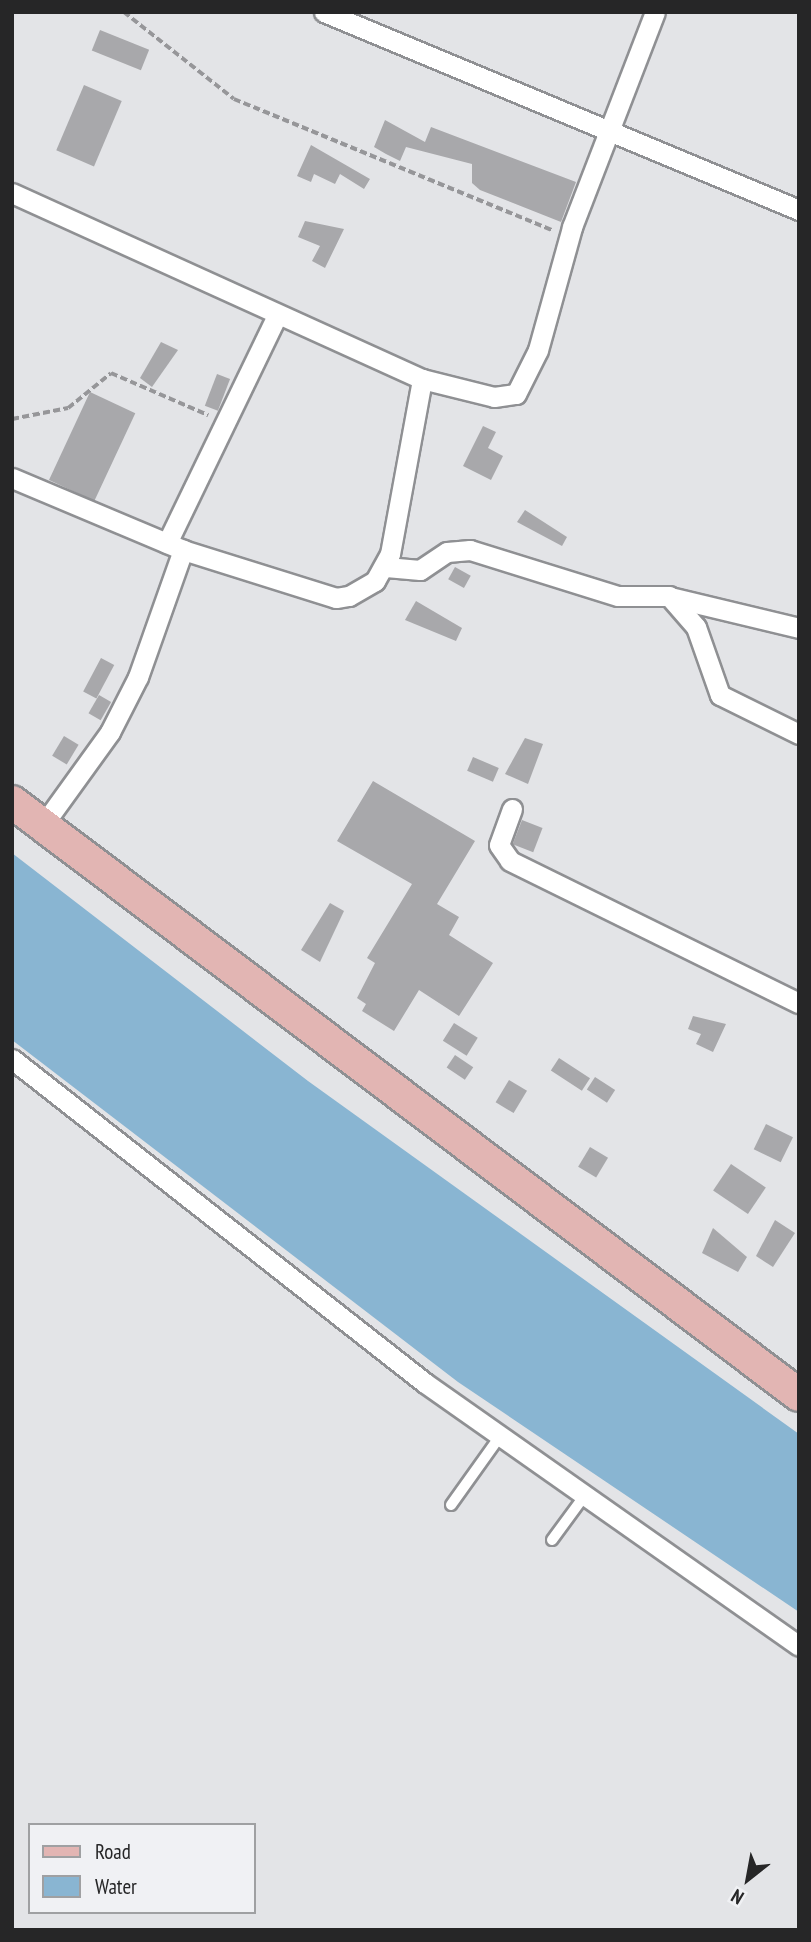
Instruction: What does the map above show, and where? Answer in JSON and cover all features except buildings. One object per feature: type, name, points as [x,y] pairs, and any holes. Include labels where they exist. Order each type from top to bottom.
[{"type":"main road","points":[[12,802],[799,1395]]},
{"type":"street","points":[[324,12],[799,210]]},
{"type":"street","points":[[12,193],[422,379],[494,397],[516,394],[538,350],[569,237],[607,131],[655,12]]},
{"type":"street","points":[[43,825],[77,783],[127,699],[175,547],[227,421],[277,315]]},
{"type":"street","points":[[12,478],[175,547],[336,598],[358,592],[386,567],[422,379]]},
{"type":"street","points":[[386,567],[420,570],[447,552],[470,550],[618,596],[669,596],[799,628]]},
{"type":"street","points":[[669,596],[696,627],[720,695],[799,734]]},
{"type":"street","points":[[512,809],[499,845],[510,861],[799,1003]]},
{"type":"street","points":[[12,1059],[501,1435],[799,1646]]},
{"type":"lane","points":[[451,1505],[501,1435]]},
{"type":"lane","points":[[552,1540],[585,1495]]},
{"type":"path","points":[[124,12],[234,99],[569,237]]},
{"type":"path","points":[[12,419],[68,408],[111,373],[227,421]]},
{"type":"water","points":[[12,853],[308,1081],[799,1434],[799,1612],[458,1382],[12,1040]]}]
